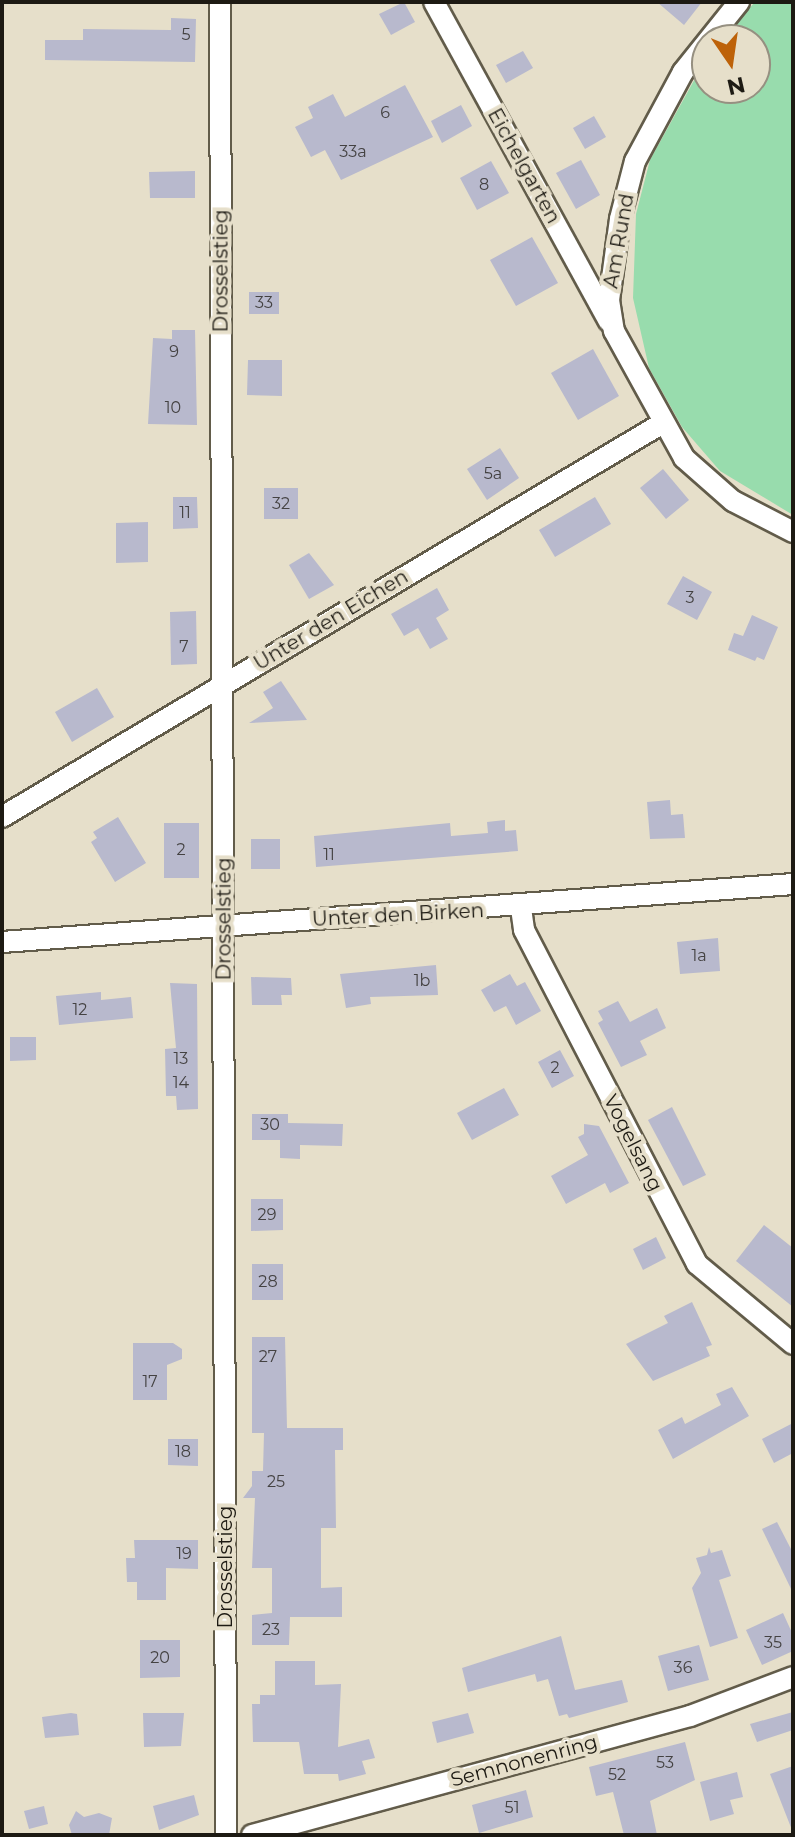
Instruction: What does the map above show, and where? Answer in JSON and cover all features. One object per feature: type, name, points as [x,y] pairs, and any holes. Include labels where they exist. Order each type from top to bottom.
[{"type":"street","name":"Drosselstieg","points":[[220,2],[226,1835]]},
{"type":"street","name":"Eichelgarten","points":[[434,2],[614,331]]},
{"type":"street","name":"Am Rund","points":[[739,2],[683,72],[635,161],[620,219],[609,300],[614,331],[661,424],[684,458],[733,501],[793,532]]},
{"type":"street","name":"Unter den Eichen","points":[[2,817],[661,424]]},
{"type":"street","name":"Unter den Birken","points":[[2,942],[224,925],[521,908],[793,884]]},
{"type":"street","name":"Vogelsang","points":[[521,908],[524,930],[697,1264],[793,1344]]},
{"type":"street","name":"Semnonenring","points":[[252,1835],[690,1716],[793,1677]]},
{"type":"green space","points":[[755,2],[793,2],[793,515],[720,471],[682,427],[649,368],[633,298],[636,214],[650,160],[691,86],[691,104],[771,104],[771,24],[735,24]]},
{"type":"building","points":[[404,2],[415,22],[391,35],[379,14]]},
{"type":"building","points":[[657,2],[702,2],[684,25]]},
{"type":"building","points":[[171,18],[196,19],[195,62],[45,60],[45,40],[83,40],[83,29],[171,30]]},
{"type":"building","points":[[523,51],[533,68],[506,83],[496,65]]},
{"type":"building","points":[[405,85],[433,137],[341,180],[325,150],[311,157],[295,127],[313,118],[308,107],[333,94],[345,117]]},
{"type":"building","points":[[461,105],[472,126],[442,143],[431,121]]},
{"type":"building","points":[[594,116],[606,137],[585,149],[573,128]]},
{"type":"building","points":[[581,160],[600,195],[576,209],[556,173]]},
{"type":"building","points":[[491,161],[509,193],[477,210],[460,178]]},
{"type":"building","points":[[195,171],[195,198],[150,198],[149,172]]},
{"type":"building","points":[[532,237],[558,283],[516,306],[490,260]]},
{"type":"building","points":[[249,292],[279,292],[279,314],[249,314]]},
{"type":"building","points":[[172,330],[195,330],[197,425],[148,424],[153,338],[172,339]]},
{"type":"building","points":[[593,349],[619,396],[578,420],[551,373]]},
{"type":"building","points":[[248,360],[282,360],[282,396],[247,395]]},
{"type":"building","points":[[500,448],[519,478],[487,500],[467,469]]},
{"type":"building","points":[[663,469],[689,500],[666,519],[640,488]]},
{"type":"building","points":[[264,488],[298,488],[298,519],[264,519]]},
{"type":"building","points":[[173,497],[197,497],[198,528],[173,529]]},
{"type":"building","points":[[595,497],[611,524],[555,557],[539,530]]},
{"type":"building","points":[[148,522],[148,562],[116,563],[116,523]]},
{"type":"building","points":[[309,553],[334,585],[309,599],[289,565]]},
{"type":"building","points":[[683,576],[712,592],[697,620],[667,604]]},
{"type":"building","points":[[437,588],[449,610],[436,618],[448,639],[430,649],[418,628],[404,636],[391,614]]},
{"type":"building","points":[[196,611],[197,664],[171,665],[170,612]]},
{"type":"building","points":[[752,615],[778,627],[764,660],[757,657],[755,661],[728,650],[734,633],[743,636]]},
{"type":"building","points":[[281,681],[307,720],[249,723],[273,708],[263,692]]},
{"type":"building","points":[[97,688],[114,717],[72,742],[55,712]]},
{"type":"building","points":[[670,800],[671,815],[683,814],[685,838],[650,839],[647,802]]},
{"type":"building","points":[[118,817],[146,863],[115,882],[91,842],[97,838],[93,832]]},
{"type":"building","points":[[505,820],[505,831],[516,830],[518,851],[316,867],[314,836],[450,823],[451,836],[488,833],[487,822]]},
{"type":"building","points":[[164,823],[199,823],[199,878],[164,878]]},
{"type":"building","points":[[251,839],[280,839],[280,869],[251,869]]},
{"type":"building","points":[[718,938],[720,971],[680,974],[677,942]]},
{"type":"building","points":[[436,965],[438,995],[370,997],[371,1004],[346,1008],[340,974]]},
{"type":"building","points":[[510,974],[517,986],[525,982],[541,1011],[516,1025],[506,1006],[494,1012],[481,990]]},
{"type":"building","points":[[251,977],[291,978],[292,995],[281,995],[282,1005],[252,1005]]},
{"type":"building","points":[[170,983],[197,984],[198,1109],[177,1110],[176,1096],[166,1096],[165,1049],[176,1048]]},
{"type":"building","points":[[101,992],[101,1000],[131,997],[133,1018],[59,1025],[56,996]]},
{"type":"building","points":[[618,1001],[630,1022],[657,1008],[666,1028],[640,1041],[647,1055],[621,1067],[598,1023],[603,1020],[598,1011]]},
{"type":"building","points":[[10,1037],[36,1037],[36,1060],[10,1061]]},
{"type":"building","points":[[560,1050],[574,1076],[552,1088],[538,1062]]},
{"type":"building","points":[[504,1088],[519,1115],[472,1140],[457,1113]]},
{"type":"building","points":[[672,1107],[706,1175],[683,1186],[648,1120]]},
{"type":"building","points":[[252,1114],[288,1114],[288,1123],[343,1124],[342,1146],[300,1145],[300,1159],[280,1158],[280,1140],[252,1140]]},
{"type":"building","points":[[584,1124],[599,1126],[629,1183],[610,1193],[605,1183],[566,1204],[551,1176],[588,1155],[578,1137],[584,1134]]},
{"type":"building","points":[[251,1199],[283,1199],[283,1230],[251,1231]]},
{"type":"building","points":[[764,1225],[793,1248],[793,1307],[736,1261]]},
{"type":"building","points":[[656,1237],[666,1258],[643,1270],[633,1249]]},
{"type":"building","points":[[252,1264],[283,1264],[283,1300],[252,1300]]},
{"type":"building","points":[[692,1302],[712,1345],[706,1347],[710,1356],[653,1381],[626,1344],[668,1323],[664,1316]]},
{"type":"building","points":[[252,1337],[285,1337],[287,1428],[343,1428],[343,1450],[335,1450],[336,1528],[321,1528],[321,1588],[342,1587],[342,1617],[290,1617],[289,1645],[252,1645],[252,1615],[272,1613],[272,1568],[252,1568],[255,1498],[243,1498],[252,1486],[252,1471],[263,1471],[264,1433],[252,1433]]},
{"type":"building","points":[[133,1343],[173,1343],[182,1349],[182,1359],[167,1365],[167,1400],[133,1400]]},
{"type":"building","points":[[732,1387],[749,1416],[673,1459],[658,1430],[682,1417],[685,1424],[721,1405],[716,1394]]},
{"type":"building","points":[[793,1423],[793,1453],[774,1463],[762,1439]]},
{"type":"building","points":[[168,1439],[198,1439],[198,1466],[168,1465]]},
{"type":"building","points":[[777,1522],[793,1553],[793,1593],[762,1529]]},
{"type":"building","points":[[134,1540],[198,1540],[198,1569],[166,1568],[166,1600],[137,1600],[137,1582],[127,1582],[126,1558],[135,1558]]},
{"type":"building","points":[[709,1547],[711,1553],[722,1550],[731,1576],[719,1580],[738,1638],[710,1647],[692,1588],[701,1573],[696,1558],[707,1555]]},
{"type":"building","points":[[783,1613],[793,1635],[793,1651],[762,1665],[746,1630]]},
{"type":"building","points":[[561,1636],[575,1690],[622,1680],[628,1702],[569,1718],[567,1714],[559,1716],[548,1679],[537,1682],[535,1674],[468,1692],[462,1668]]},
{"type":"building","points":[[140,1640],[180,1640],[180,1677],[140,1678]]},
{"type":"building","points":[[699,1645],[709,1680],[668,1691],[658,1656]]},
{"type":"building","points":[[275,1661],[315,1661],[315,1685],[341,1684],[338,1747],[369,1739],[375,1758],[362,1761],[366,1774],[339,1781],[338,1774],[304,1774],[299,1742],[253,1742],[252,1704],[260,1704],[260,1695],[275,1695]]},
{"type":"building","points":[[793,1712],[793,1730],[757,1742],[750,1724]]},
{"type":"building","points":[[143,1713],[184,1713],[181,1746],[144,1747]]},
{"type":"building","points":[[468,1713],[474,1733],[437,1743],[432,1722]]},
{"type":"building","points":[[77,1714],[79,1735],[45,1738],[42,1717]]},
{"type":"building","points":[[685,1742],[695,1780],[650,1801],[657,1835],[624,1835],[613,1792],[596,1796],[589,1767]]},
{"type":"building","points":[[793,1766],[793,1830],[792,1830],[770,1774]]},
{"type":"building","points":[[737,1772],[743,1797],[730,1800],[734,1814],[710,1821],[700,1782]]},
{"type":"building","points":[[526,1790],[533,1817],[479,1833],[472,1805]]},
{"type":"building","points":[[194,1795],[199,1815],[159,1830],[153,1806]]},
{"type":"building","points":[[44,1806],[48,1824],[29,1829],[24,1811]]},
{"type":"building","points":[[76,1811],[84,1817],[99,1813],[112,1818],[109,1835],[72,1835],[69,1825]]}]
